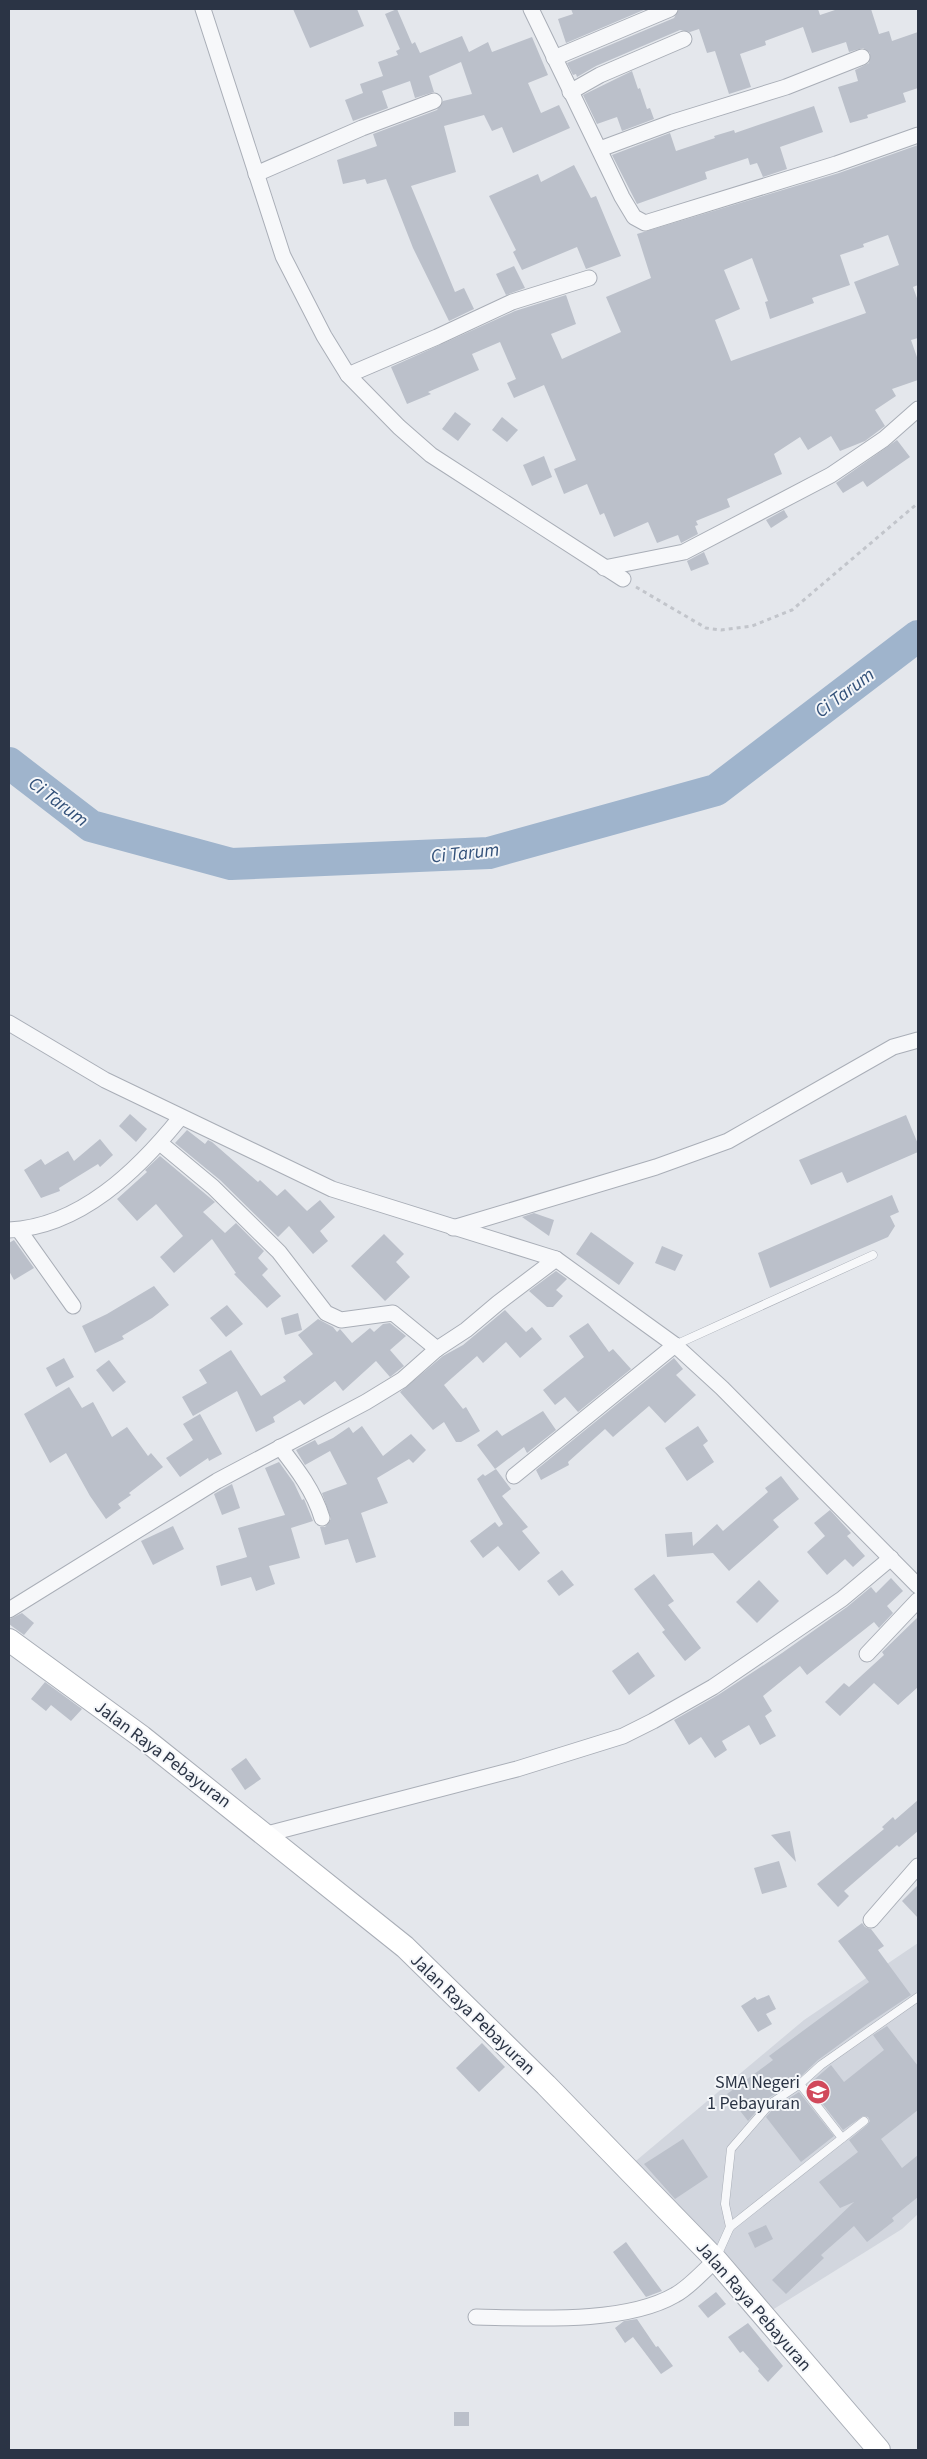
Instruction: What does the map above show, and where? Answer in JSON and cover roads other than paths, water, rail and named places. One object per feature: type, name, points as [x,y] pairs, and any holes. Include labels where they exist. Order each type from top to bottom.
[{"type":"main road","name":"Jalan Raya Pebayuran","points":[[9,1640],[142,1737],[267,1834],[404,1947],[466,2004],[716,2260],[879,2450]]},
{"type":"street","points":[[203,9],[283,256],[324,336],[348,375],[399,427],[431,455],[623,579]]},
{"type":"street","points":[[531,9],[570,92],[630,210],[634,217],[645,223],[836,164],[918,135]]},
{"type":"street","points":[[554,58],[670,9]]},
{"type":"street","points":[[570,92],[600,75],[684,39]]},
{"type":"street","points":[[600,149],[672,122],[786,87],[862,57]]},
{"type":"street","points":[[256,174],[362,128],[434,100]]},
{"type":"street","points":[[348,375],[512,302],[589,278]]},
{"type":"street","points":[[604,568],[684,552],[831,475],[884,439],[918,410]]},
{"type":"street","points":[[9,1023],[105,1080],[180,1118],[332,1189],[556,1259],[675,1345],[722,1388],[918,1586]]},
{"type":"street","points":[[453,1228],[710,1149],[728,1141],[893,1047],[918,1040]]},
{"type":"street","points":[[73,1306],[14,1230],[42,1225],[94,1201],[121,1180],[160,1143],[180,1118]]},
{"type":"street","points":[[160,1143],[213,1187],[279,1252],[326,1313],[337,1319],[346,1320],[393,1313],[437,1349]]},
{"type":"street","points":[[9,1610],[217,1482],[366,1402],[402,1380],[437,1349],[466,1330],[498,1302],[556,1259]]},
{"type":"street","points":[[514,1476],[675,1345]]},
{"type":"street","points":[[280,1447],[298,1471],[317,1502],[322,1518]]},
{"type":"street","points":[[267,1834],[518,1769],[623,1736],[713,1687],[842,1599],[891,1558]]},
{"type":"street","points":[[867,1654],[918,1600]]},
{"type":"street","points":[[871,1920],[918,1866]]},
{"type":"street","points":[[476,2318],[595,2316],[643,2308],[676,2295],[716,2260]]},
{"type":"lane","points":[[675,1345],[873,1255]]},
{"type":"lane","points":[[730,2227],[725,2204],[732,2149],[770,2104],[800,2084],[821,2065],[918,1997]]},
{"type":"lane","points":[[800,2084],[842,2138]]},
{"type":"lane","points":[[716,2260],[730,2227],[864,2121]]},
{"type":"waterway","name":"Ci Tarum","points":[[9,763],[91,826],[231,864],[489,853],[716,790],[918,636]]},
{"type":"place","name":"SMA Negeri 1 Pebayuran","points":[[818,2092]]}]
